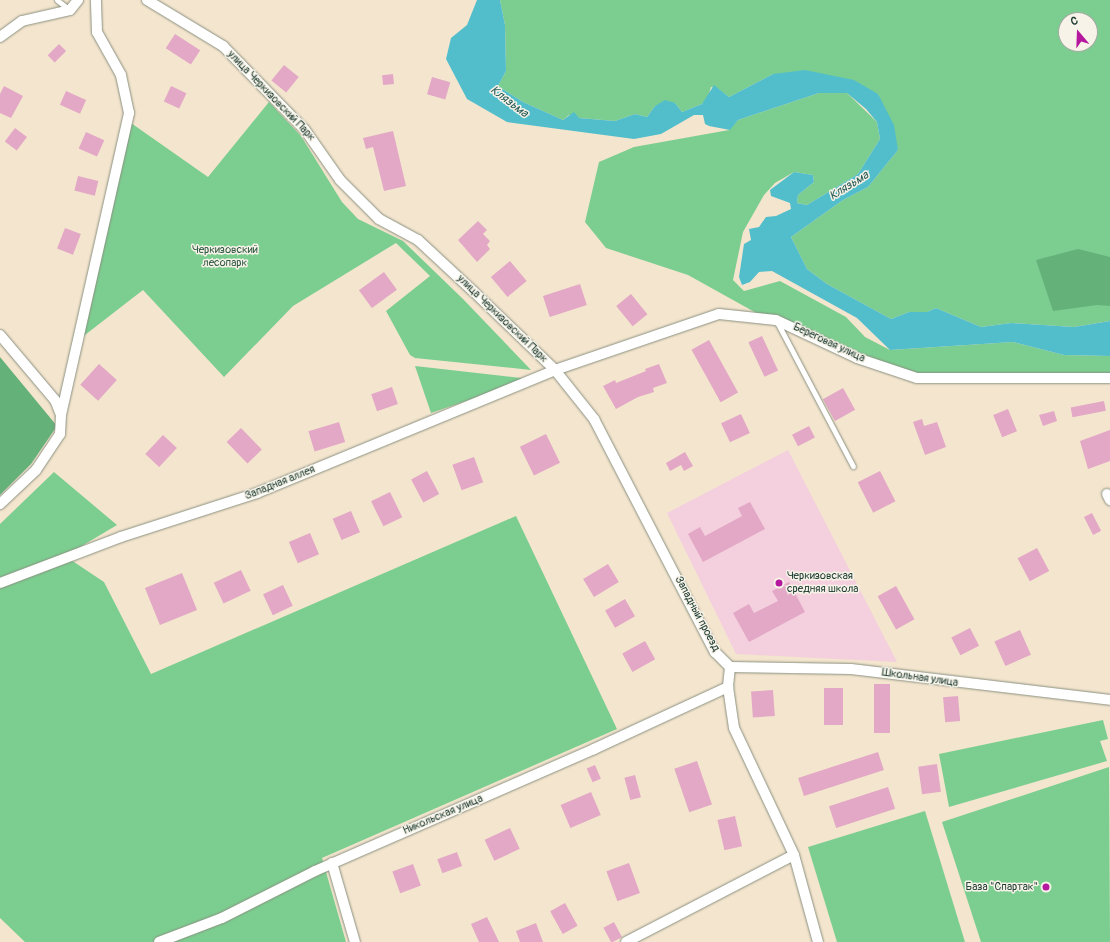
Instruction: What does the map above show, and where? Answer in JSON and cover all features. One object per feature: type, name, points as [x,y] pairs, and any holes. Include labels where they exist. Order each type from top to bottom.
[{"type":"street","points":[[0,37],[22,21],[70,10],[78,0]]},
{"type":"street","points":[[0,504],[36,470],[60,434],[61,415],[129,113],[121,76],[97,32],[96,0]]},
{"type":"street","name":"улица Черкизовский Парк","points":[[147,0],[223,46],[306,130],[340,180],[379,219],[418,240],[555,370]]},
{"type":"street","name":"Береговая улица","points":[[555,370],[719,314],[776,320],[857,358],[917,378],[1110,378]]},
{"type":"street","points":[[0,335],[55,400],[61,415]]},
{"type":"street","name":"Западная аллея","points":[[0,583],[121,537],[257,493],[555,370]]},
{"type":"street","name":"Западный проезд","points":[[555,370],[594,419],[716,652],[730,667]]},
{"type":"street","points":[[730,667],[728,687],[734,728],[794,855],[818,942]]},
{"type":"street","name":"Школьная улица","points":[[730,667],[851,669],[1110,700]]},
{"type":"street","name":"Никольская улица","points":[[159,942],[222,918],[332,863],[594,750],[728,687]]},
{"type":"street","points":[[626,942],[794,855]]},
{"type":"street","points":[[332,863],[355,942]]},
{"type":"lane","points":[[57,0],[70,10]]},
{"type":"lane","points":[[776,320],[853,466]]},
{"type":"shaded area","name":"Черкизовская средняя школа","points":[[788,450],[897,662],[736,654],[667,513]]},
{"type":"green space","points":[[500,0],[1110,0],[1110,321],[1074,327],[1011,323],[981,327],[936,308],[927,312],[909,312],[891,319],[827,284],[807,269],[791,237],[843,200],[868,187],[898,150],[878,94],[773,74],[729,97],[717,88],[711,87],[708,97],[702,104],[682,112],[675,103],[655,106],[647,117],[635,114],[615,121],[579,118],[569,115],[563,120],[523,102],[498,86],[506,71],[505,25]]},
{"type":"green space","points":[[819,93],[847,93],[877,122],[880,139],[858,174],[807,205],[797,203],[798,195],[814,182],[813,175],[794,172],[775,183],[764,195],[743,232],[733,280],[744,291],[780,281],[846,317],[865,337],[890,350],[1013,342],[1064,355],[1110,356],[1110,376],[917,378],[785,329],[688,275],[606,248],[585,222],[599,162],[634,147],[729,130],[738,120]]},
{"type":"green space","name":"Черкизовский лесопарк","points":[[269,102],[301,136],[342,202],[358,219],[403,241],[463,299],[531,370],[415,358],[410,355],[386,311],[430,276],[396,243],[293,306],[224,377],[143,290],[72,345],[131,123],[208,177]]},
{"type":"green space","points":[[1078,249],[1110,257],[1110,306],[1097,305],[1053,311],[1036,260]]},
{"type":"green space","points":[[0,357],[57,426],[31,464],[0,495]]},
{"type":"green space","points":[[415,366],[530,379],[431,413]]},
{"type":"green space","points":[[54,472],[117,525],[65,556],[104,582],[151,674],[516,516],[617,729],[322,858],[346,942],[25,942],[0,918],[0,524]]},
{"type":"green space","points":[[1103,720],[1108,739],[1100,741],[1107,761],[949,807],[939,754]]},
{"type":"green space","points":[[1109,767],[1110,942],[981,942],[942,822]]},
{"type":"green space","points":[[925,811],[965,942],[837,942],[808,847]]},
{"type":"water","name":"Клязьма","points":[[477,0],[500,0],[505,25],[506,71],[498,86],[523,102],[563,120],[574,112],[579,118],[615,121],[635,114],[647,117],[655,106],[665,100],[675,103],[682,112],[702,104],[714,85],[729,97],[773,74],[805,70],[854,80],[878,94],[894,125],[898,150],[868,187],[843,200],[791,237],[807,269],[827,284],[891,319],[909,312],[927,312],[936,308],[981,327],[1011,323],[1074,327],[1110,321],[1110,356],[1064,355],[1013,342],[890,350],[857,318],[772,271],[759,272],[750,282],[742,285],[739,277],[744,244],[751,240],[749,229],[759,227],[766,217],[776,216],[791,209],[790,203],[771,196],[770,190],[794,172],[813,175],[814,182],[798,195],[797,203],[807,205],[858,174],[880,139],[877,122],[866,109],[847,93],[819,93],[738,120],[730,130],[709,126],[705,124],[703,115],[694,115],[661,134],[634,139],[507,122],[467,99],[446,59],[451,38],[467,25]]},
{"type":"building","points":[[175,34],[200,50],[191,65],[166,48]]},
{"type":"building","points":[[59,44],[66,51],[55,62],[48,55]]},
{"type":"building","points":[[284,65],[299,77],[286,93],[271,81]]},
{"type":"building","points":[[393,74],[394,84],[383,85],[382,75]]},
{"type":"building","points":[[432,77],[450,82],[445,100],[427,94]]},
{"type":"building","points":[[4,86],[23,96],[11,118],[0,113],[0,94]]},
{"type":"building","points":[[171,86],[186,93],[179,109],[164,101]]},
{"type":"building","points":[[66,91],[86,100],[80,114],[60,105]]},
{"type":"building","points":[[15,128],[27,137],[17,151],[5,142]]},
{"type":"building","points":[[393,131],[406,186],[384,191],[373,147],[366,149],[363,138]]},
{"type":"building","points":[[86,132],[104,140],[97,157],[79,148]]},
{"type":"building","points":[[78,176],[98,181],[95,196],[74,191]]},
{"type":"building","points":[[478,221],[487,230],[483,234],[490,241],[487,245],[490,249],[477,262],[458,240]]},
{"type":"building","points":[[65,228],[81,234],[73,255],[57,249]]},
{"type":"building","points":[[510,261],[527,281],[508,297],[491,277]]},
{"type":"building","points":[[384,272],[397,290],[372,308],[359,290]]},
{"type":"building","points":[[580,284],[587,305],[550,317],[543,296]]},
{"type":"building","points":[[631,294],[647,314],[633,326],[616,306]]},
{"type":"building","points":[[762,336],[778,370],[764,377],[748,342]]},
{"type":"building","points":[[709,340],[738,392],[721,402],[692,350]]},
{"type":"building","points":[[99,364],[117,380],[98,401],[80,385]]},
{"type":"building","points":[[659,364],[667,383],[653,388],[654,392],[638,397],[616,409],[603,386],[615,380],[616,383]]},
{"type":"building","points":[[392,387],[398,404],[377,411],[371,394]]},
{"type":"building","points":[[843,388],[855,410],[835,421],[823,399]]},
{"type":"building","points":[[1104,401],[1106,411],[1073,417],[1071,407]]},
{"type":"building","points":[[1008,409],[1017,431],[1002,437],[993,415]]},
{"type":"building","points":[[1054,411],[1057,421],[1043,426],[1039,415]]},
{"type":"building","points":[[741,414],[750,433],[730,442],[721,423]]},
{"type":"building","points":[[922,419],[924,426],[937,422],[946,447],[925,455],[913,422]]},
{"type":"building","points":[[339,422],[345,442],[315,451],[308,431]]},
{"type":"building","points":[[809,426],[815,438],[798,446],[792,435]]},
{"type":"building","points":[[241,428],[262,450],[247,463],[227,442]]},
{"type":"building","points":[[1110,430],[1110,461],[1088,469],[1080,441]]},
{"type":"building","points":[[546,434],[560,463],[534,475],[520,447]]},
{"type":"building","points":[[163,435],[177,448],[159,467],[145,454]]},
{"type":"building","points":[[685,452],[693,466],[684,471],[681,465],[670,471],[666,463]]},
{"type":"building","points":[[474,457],[483,482],[462,490],[452,465]]},
{"type":"building","points":[[427,471],[439,494],[423,502],[411,479]]},
{"type":"building","points":[[880,471],[895,501],[873,513],[858,482]]},
{"type":"building","points":[[390,492],[402,517],[383,526],[371,501]]},
{"type":"building","points":[[750,502],[765,529],[703,562],[688,534],[700,527],[705,536],[742,516],[738,508]]},
{"type":"building","points":[[351,511],[360,532],[342,540],[333,519]]},
{"type":"building","points":[[1092,513],[1101,531],[1093,535],[1084,517]]},
{"type":"building","points":[[310,533],[319,554],[298,563],[289,542]]},
{"type":"building","points":[[1037,548],[1049,571],[1030,581],[1018,558]]},
{"type":"building","points":[[608,564],[619,582],[594,597],[583,579]]},
{"type":"building","points":[[241,570],[251,591],[224,604],[214,583]]},
{"type":"building","points":[[182,573],[197,610],[160,625],[145,588]]},
{"type":"building","points":[[789,582],[805,612],[749,642],[733,613],[749,604],[754,613],[778,601],[772,591]]},
{"type":"building","points":[[283,585],[293,606],[273,615],[263,594]]},
{"type":"building","points":[[896,586],[914,619],[896,629],[878,596]]},
{"type":"building","points":[[625,599],[635,616],[615,628],[605,610]]},
{"type":"building","points":[[970,628],[979,646],[960,655],[951,638]]},
{"type":"building","points":[[1020,630],[1031,655],[1005,666],[994,641]]},
{"type":"building","points":[[645,641],[655,659],[632,672],[622,654]]},
{"type":"building","points":[[874,684],[890,684],[890,733],[874,733]]},
{"type":"building","points":[[824,688],[843,688],[843,725],[824,725]]},
{"type":"building","points":[[773,690],[775,716],[753,717],[751,692]]},
{"type":"building","points":[[958,696],[960,721],[945,722],[943,697]]},
{"type":"building","points":[[878,752],[884,770],[804,796],[798,778]]},
{"type":"building","points":[[697,761],[712,804],[689,812],[674,769]]},
{"type":"building","points":[[937,764],[941,792],[922,794],[918,767]]},
{"type":"building","points":[[595,765],[601,779],[593,782],[587,769]]},
{"type":"building","points":[[635,775],[641,797],[630,800],[624,778]]},
{"type":"building","points":[[888,787],[895,809],[836,828],[829,806]]},
{"type":"building","points":[[591,792],[601,815],[570,828],[561,805]]},
{"type":"building","points":[[735,816],[742,846],[724,850],[717,820]]},
{"type":"building","points":[[510,828],[520,849],[494,861],[485,840]]},
{"type":"building","points":[[457,852],[462,866],[442,873],[437,859]]},
{"type":"building","points":[[629,863],[640,893],[617,901],[606,871]]},
{"type":"building","points":[[413,864],[421,886],[400,893],[392,872]]},
{"type":"building","points":[[565,903],[578,926],[563,934],[550,911]]},
{"type":"building","points":[[487,917],[499,942],[479,942],[471,924]]},
{"type":"building","points":[[614,922],[622,937],[611,942],[603,928]]},
{"type":"building","points":[[536,923],[543,942],[520,942],[516,931]]},
{"type":"place","name":"Черкизовская средняя школа","points":[[779,583]]},
{"type":"place","name":"База \"Спартак\"","points":[[1046,887]]}]
